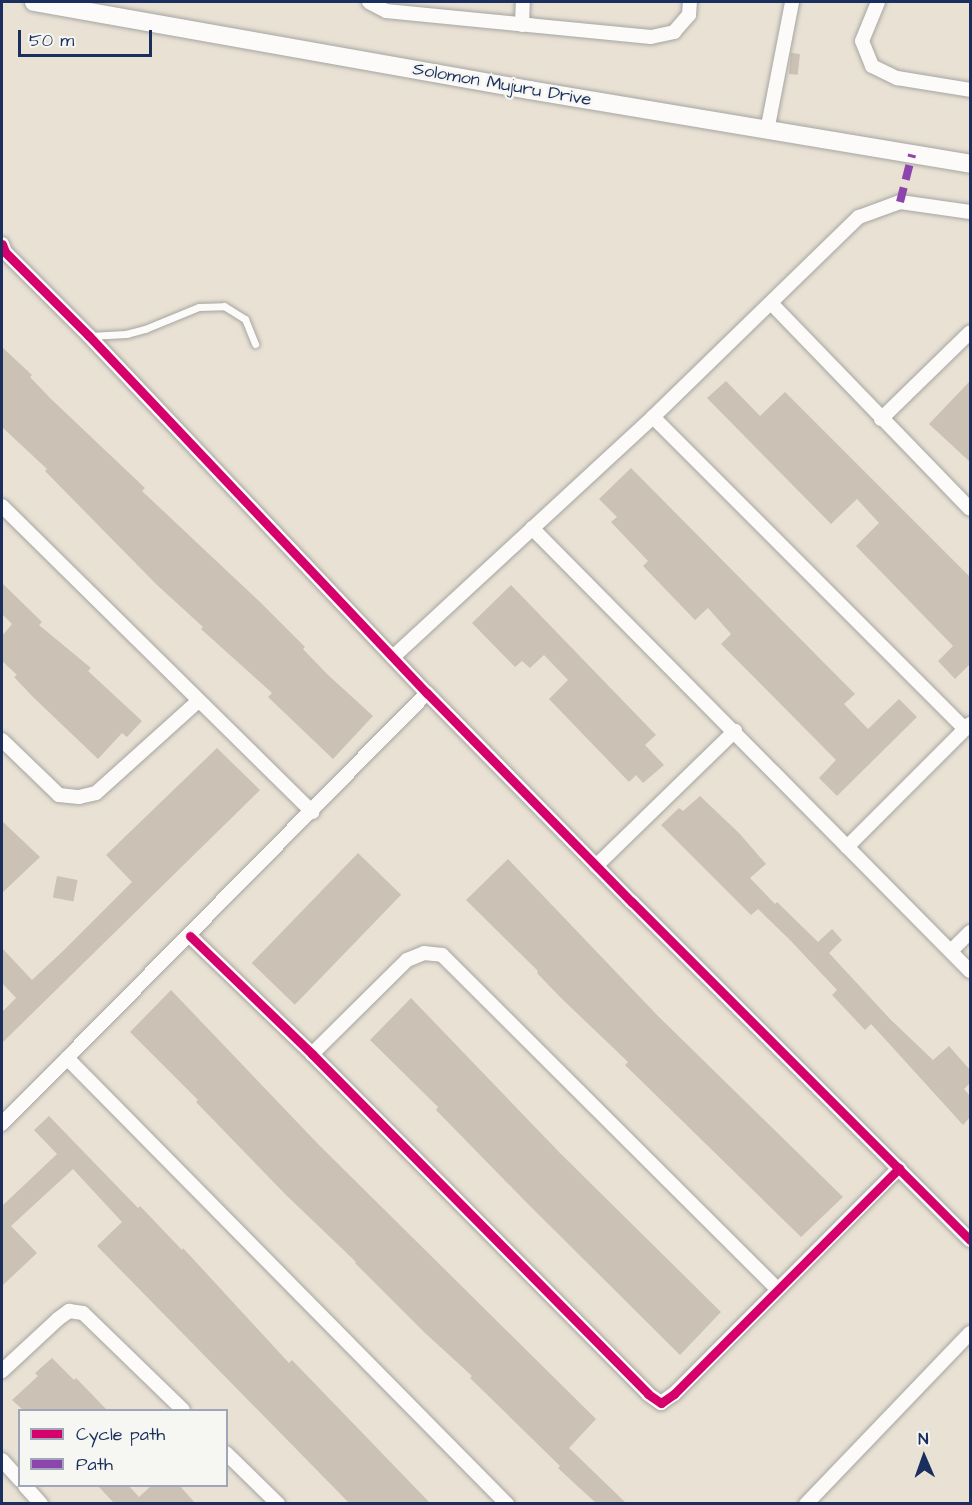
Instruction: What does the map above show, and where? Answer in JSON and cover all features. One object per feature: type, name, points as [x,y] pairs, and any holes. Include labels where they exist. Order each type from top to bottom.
[{"type":"street","name":"Solomon Mujuru Drive","points":[[34,2],[768,131],[970,164]]},
{"type":"street","points":[[369,2],[386,12],[651,37],[674,32],[689,15],[690,2]]},
{"type":"street","points":[[522,25],[523,2]]},
{"type":"street","points":[[768,131],[792,2]]},
{"type":"street","points":[[878,2],[862,41],[872,66],[897,78],[970,90]]},
{"type":"street","points":[[393,657],[653,417],[859,217],[879,207],[900,202],[970,212]]},
{"type":"street","points":[[2,244],[5,252],[89,336],[427,693],[596,866],[970,1240]]},
{"type":"street","points":[[771,303],[970,509]]},
{"type":"street","points":[[881,419],[970,332]]},
{"type":"street","points":[[653,417],[968,727],[848,847]]},
{"type":"street","points":[[2,506],[312,812]]},
{"type":"street","points":[[532,528],[970,971]]},
{"type":"street","points":[[2,1124],[190,936],[427,693]]},
{"type":"street","points":[[2,740],[59,795],[79,797],[96,793],[198,700]]},
{"type":"street","points":[[596,866],[735,731]]},
{"type":"street","points":[[951,951],[970,932]]},
{"type":"street","points":[[190,936],[312,1054],[648,1394],[661,1402],[674,1394],[899,1168]]},
{"type":"street","points":[[312,1054],[407,960],[424,953],[442,955],[777,1289]]},
{"type":"street","points":[[67,1058],[507,1503]]},
{"type":"street","points":[[2,1371],[69,1311],[83,1313],[182,1409]]},
{"type":"street","points":[[806,1503],[970,1333]]},
{"type":"street","points":[[228,1455],[278,1503]]},
{"type":"street","points":[[2,1460],[18,1478]]},
{"type":"street","points":[[27,1487],[41,1503]]},
{"type":"lane","points":[[89,336],[126,334],[145,329],[199,307],[224,306],[246,319],[255,344]]},
{"type":"building","points":[[791,53],[800,54],[798,75],[789,74]]},
{"type":"building","points":[[2,347],[32,375],[30,377],[50,398],[145,488],[142,491],[260,602],[305,647],[303,649],[327,674],[373,716],[333,759],[268,697],[272,693],[201,629],[203,627],[157,585],[45,471],[47,469],[2,427]]},
{"type":"building","points":[[726,381],[760,416],[785,392],[970,577],[970,664],[955,679],[938,661],[953,646],[856,546],[879,523],[857,499],[831,524],[707,398]]},
{"type":"building","points":[[970,381],[970,462],[929,424]]},
{"type":"building","points":[[631,468],[855,694],[844,704],[868,729],[899,699],[917,717],[837,796],[819,778],[836,760],[721,644],[731,634],[708,608],[695,620],[643,566],[648,561],[611,522],[617,517],[599,499]]},
{"type":"building","points":[[2,583],[42,622],[39,625],[91,668],[88,671],[142,721],[127,737],[122,733],[98,759],[33,697],[14,677],[17,675],[2,661],[2,636],[12,624],[2,614]]},
{"type":"building","points":[[511,585],[656,735],[645,745],[664,765],[643,783],[636,775],[629,782],[549,699],[568,680],[544,655],[530,668],[522,661],[515,667],[472,623]]},
{"type":"building","points":[[217,748],[260,790],[2,1043],[2,1012],[16,998],[2,983],[2,948],[32,980],[132,882],[106,855]]},
{"type":"building","points":[[700,796],[739,833],[766,864],[750,878],[775,904],[777,902],[818,942],[832,929],[842,940],[829,953],[890,1019],[933,1060],[949,1046],[970,1070],[970,1083],[964,1089],[970,1096],[970,1117],[963,1125],[871,1024],[865,1030],[832,995],[837,990],[790,940],[758,909],[751,915],[661,825],[679,808],[683,811]]},
{"type":"building","points":[[2,821],[40,857],[2,893]]},
{"type":"building","points":[[358,853],[401,895],[295,1005],[252,963]]},
{"type":"building","points":[[508,859],[657,1015],[843,1197],[801,1237],[625,1065],[628,1062],[560,997],[537,973],[538,971],[466,900]]},
{"type":"building","points":[[57,876],[78,880],[73,902],[53,898]]},
{"type":"building","points":[[171,990],[319,1145],[596,1419],[569,1448],[626,1503],[596,1503],[558,1468],[560,1466],[470,1378],[472,1376],[424,1332],[286,1195],[196,1102],[198,1100],[130,1032]]},
{"type":"building","points":[[411,998],[560,1153],[721,1312],[680,1355],[526,1202],[436,1110],[438,1107],[370,1040]]},
{"type":"building","points":[[49,1116],[138,1208],[140,1206],[182,1250],[183,1248],[289,1363],[292,1360],[430,1503],[349,1503],[97,1246],[122,1222],[73,1169],[11,1226],[37,1253],[2,1286],[2,1206],[57,1154],[34,1130]]},
{"type":"building","points":[[52,1358],[74,1380],[76,1378],[106,1409],[22,1409],[12,1400],[38,1376],[35,1373]]},
{"type":"building","points":[[99,1487],[130,1487],[139,1497],[150,1487],[181,1487],[195,1503],[114,1503]]},
{"type":"marked path","points":[[900,202],[912,155]]},
{"type":"cycle path","points":[[2,244],[5,252],[89,336],[427,693],[970,1240]]},
{"type":"cycle path","points":[[190,936],[312,1054],[648,1394],[661,1403],[674,1394],[899,1168]]}]
